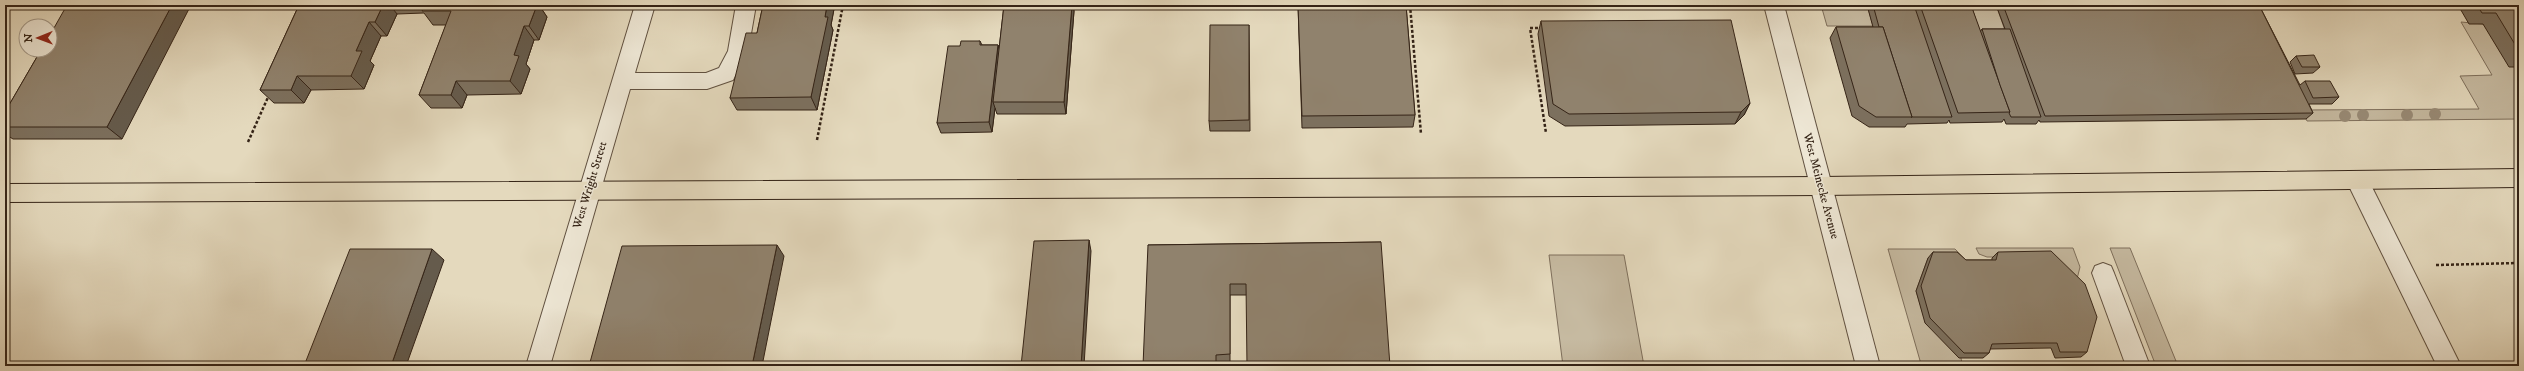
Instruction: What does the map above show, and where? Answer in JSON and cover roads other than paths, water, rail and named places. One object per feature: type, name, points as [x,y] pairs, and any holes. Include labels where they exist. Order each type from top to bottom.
[{"type":"main road","points":[[5,193],[588,193],[1821,186],[2519,178]]},
{"type":"street","name":"West Wright Street","points":[[538,366],[588,193],[645,5]]},
{"type":"street","points":[[622,81],[707,81],[726,74],[738,51],[746,5]]},
{"type":"street","name":"West Meinecke Avenue","points":[[1774,5],[1868,366]]},
{"type":"street","points":[[2357,180],[2450,366]]},
{"type":"street","points":[[2104,273],[2138,366]]}]
